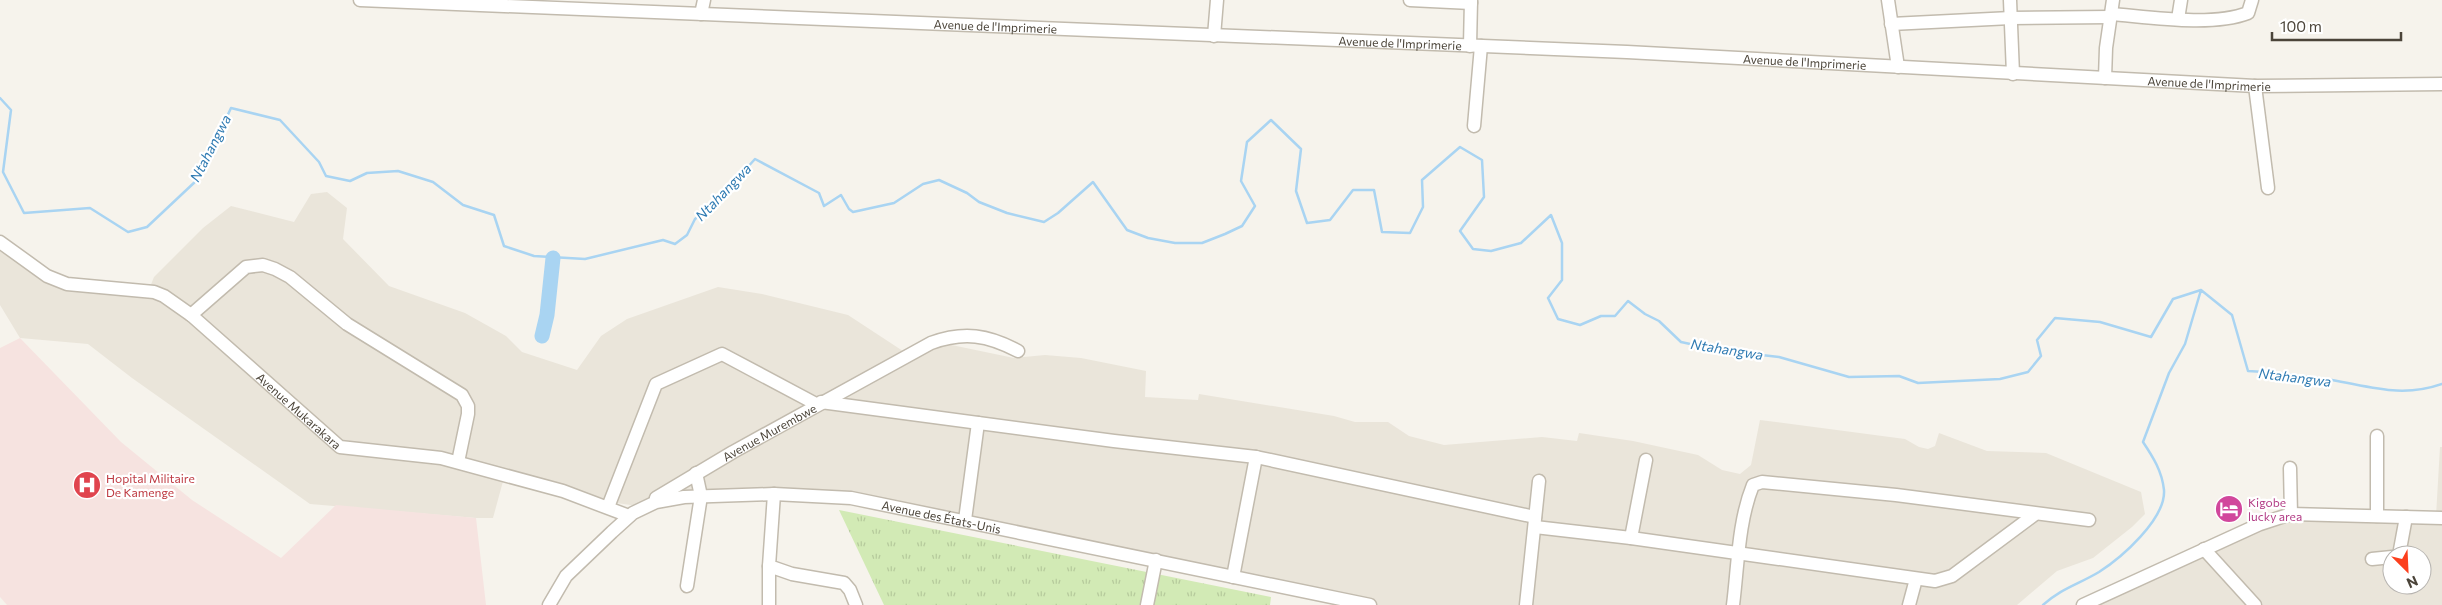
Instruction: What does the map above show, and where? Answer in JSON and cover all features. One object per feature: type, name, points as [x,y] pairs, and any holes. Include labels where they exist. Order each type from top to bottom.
[{"type":"street","name":"Avenue de l'Imprimerie","points":[[360,0],[1475,46],[2255,86],[2442,84]]},
{"type":"street","points":[[701,14],[704,0]]},
{"type":"street","points":[[1214,36],[1217,0]]},
{"type":"street","points":[[1410,0],[1471,2],[1475,46],[1474,126]]},
{"type":"street","points":[[1888,0],[1898,67]]},
{"type":"street","points":[[2010,0],[2013,74]]},
{"type":"street","points":[[2105,78],[2106,48],[2113,0]]},
{"type":"street","points":[[2178,19],[2181,0]]},
{"type":"street","points":[[1891,24],[2012,18],[2110,16],[2178,19],[2230,18],[2248,13],[2252,0]]},
{"type":"street","points":[[2255,86],[2268,188]]},
{"type":"street","name":"Avenue Mukarakara","points":[[0,242],[47,276],[67,284],[154,292],[164,296],[191,315],[340,447],[431,456],[458,462],[563,490],[629,516]]},
{"type":"street","points":[[191,315],[246,267],[254,264],[275,269],[290,277],[347,324],[462,395],[468,406],[468,414],[458,462]]},
{"type":"street","name":"Avenue Murembwe","points":[[644,507],[696,473],[819,403],[931,343],[950,336],[997,340],[1018,351]]},
{"type":"street","points":[[608,507],[656,384],[722,354],[819,403],[1256,457],[1535,522],[1631,538],[1916,579],[1935,581],[1952,576],[2034,515]]},
{"type":"street","points":[[965,520],[978,423]]},
{"type":"street","points":[[2377,436],[2377,516]]},
{"type":"street","points":[[1234,577],[1256,457]]},
{"type":"street","points":[[1631,538],[1646,460]]},
{"type":"street","points":[[2290,468],[2291,514]]},
{"type":"street","points":[[687,586],[701,496],[696,473]]},
{"type":"street","points":[[1526,605],[1539,481]]},
{"type":"street","points":[[1733,605],[1750,494],[1753,485],[1762,482],[1896,495],[2034,515],[2089,520]]},
{"type":"street","points":[[769,605],[769,566],[774,494]]},
{"type":"street","name":"Avenue des États-Unis","points":[[549,605],[570,572],[629,516],[644,507],[663,500],[701,496],[774,494],[842,497],[965,520],[1370,605]]},
{"type":"street","points":[[2083,605],[2260,524],[2291,514],[2442,518]]},
{"type":"street","points":[[2401,545],[2406,517]]},
{"type":"street","points":[[2204,549],[2255,605]]},
{"type":"street","points":[[2372,559],[2382,558]]},
{"type":"street","points":[[1147,605],[1156,560]]},
{"type":"street","points":[[769,566],[792,574],[844,582],[850,590],[856,605]]},
{"type":"street","points":[[1908,605],[1916,579]]},
{"type":"shaded area","points":[[327,192],[347,208],[343,239],[389,286],[465,313],[506,336],[522,352],[577,370],[601,336],[627,319],[718,287],[762,294],[848,315],[909,355],[942,343],[1014,358],[1045,355],[1081,358],[1146,371],[1145,397],[1198,400],[1199,394],[1334,416],[1355,422],[1388,422],[1409,436],[1444,445],[1542,437],[1577,441],[1579,433],[1633,441],[1698,455],[1722,470],[1740,474],[1751,465],[1760,420],[1905,439],[1919,447],[1928,449],[1935,446],[1939,433],[1987,451],[2046,453],[2141,492],[2145,514],[2132,527],[2093,558],[2057,571],[2017,605],[1375,605],[868,504],[736,497],[644,507],[610,502],[505,474],[493,518],[310,504],[132,378],[88,344],[20,338],[0,305],[0,238],[60,281],[148,292],[154,277],[203,228],[231,206],[294,222],[311,194]]},
{"type":"shaded area","name":"Hopital Militaire De Kamenge","points":[[20,338],[121,442],[192,500],[281,558],[336,505],[476,518],[486,605],[7,605],[0,597],[0,348]]},
{"type":"shaded area","points":[[2440,447],[2442,447],[2442,605],[2078,605],[2286,517],[2436,516]]},
{"type":"green space","points":[[839,510],[1271,597],[1270,605],[884,605]]},
{"type":"waterway","name":"Ntahangwa","points":[[0,98],[11,110],[3,172],[24,213],[90,208],[128,232],[147,227],[197,180],[231,108],[280,120],[319,162],[326,176],[350,181],[367,173],[398,171],[433,182],[463,205],[494,215],[504,246],[534,256],[585,259],[663,240],[675,244],[687,235],[695,219],[716,202],[755,159],[819,193],[824,206],[841,195],[849,209],[853,212],[894,203],[923,184],[939,180],[967,193],[979,202],[1007,213],[1044,222],[1058,213],[1093,182],[1127,230],[1148,238],[1175,243],[1202,243],[1242,226],[1255,206],[1241,181],[1247,142],[1271,120],[1301,149],[1296,191],[1307,223],[1330,220],[1353,190],[1374,190],[1382,232],[1410,233],[1423,207],[1422,180],[1460,147],[1482,160],[1484,197],[1460,231],[1473,249],[1491,251],[1521,243],[1551,215],[1562,243],[1562,280],[1548,298],[1558,319],[1580,325],[1601,316],[1615,316],[1628,301],[1645,314],[1659,321],[1681,342],[1718,350],[1779,357],[1849,377],[1899,376],[1918,383],[2000,379],[2028,372],[2041,356],[2037,340],[2055,318],[2100,322],[2151,337],[2173,299],[2201,290],[2232,315],[2248,371],[2311,377],[2400,391],[2442,384]]},
{"type":"waterway","points":[[542,336],[547,315],[553,258]]},
{"type":"waterway","points":[[2043,605],[2049,599],[2108,566],[2130,548],[2158,513],[2163,501],[2163,483],[2156,464],[2143,442],[2169,373],[2185,344],[2201,290]]},
{"type":"place","name":"Hopital Militaire De Kamenge","points":[[87,485]]},
{"type":"place","name":"Kigobe lucky area","points":[[2229,509]]}]
